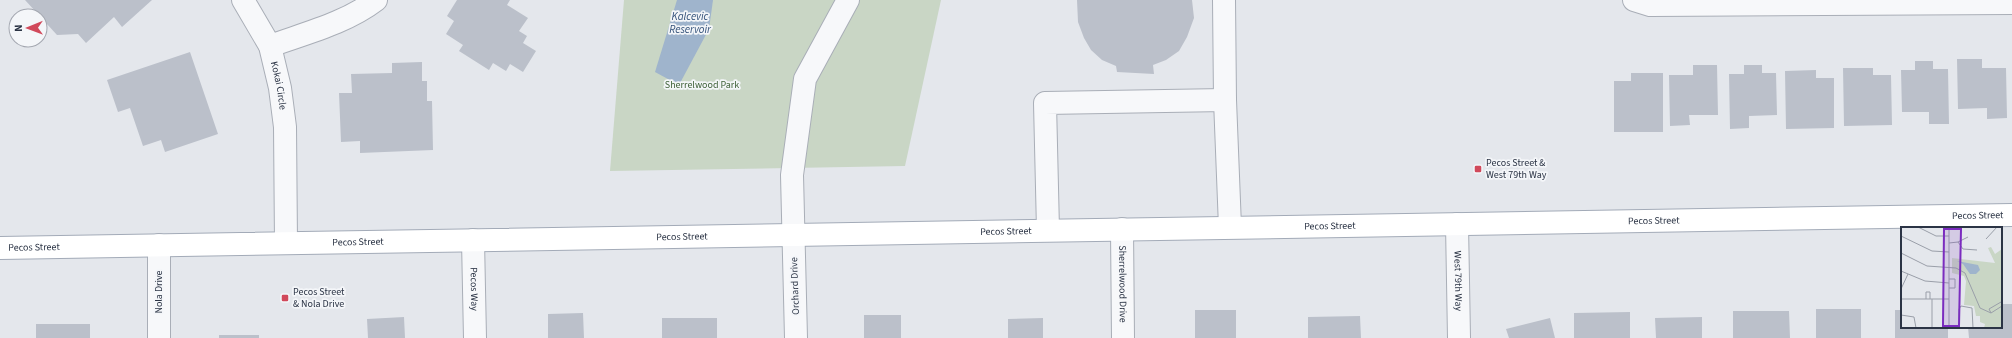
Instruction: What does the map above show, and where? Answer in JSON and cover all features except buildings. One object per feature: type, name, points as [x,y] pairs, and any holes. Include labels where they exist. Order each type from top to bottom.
[{"type":"main road","name":"Pecos Street","points":[[0,248],[2012,215]]},
{"type":"street","name":"Kokai Circle","points":[[243,0],[270,46],[280,88],[285,127],[286,243]]},
{"type":"street","points":[[270,46],[350,16],[361,11],[376,0]]},
{"type":"street","name":"Orchard Drive","points":[[796,338],[792,175],[806,79],[848,0]]},
{"type":"street","points":[[1224,0],[1230,227]]},
{"type":"street","points":[[1634,0],[1650,4],[2012,3]]},
{"type":"street","points":[[1048,230],[1045,103],[1226,100]]},
{"type":"street","name":"West 79th Way","points":[[1457,224],[1459,338]]},
{"type":"street","name":"Sherrelwood Drive","points":[[1122,229],[1123,338]]},
{"type":"street","name":"Pecos Way","points":[[474,240],[475,338]]},
{"type":"street","name":"Nola Drive","points":[[159,245],[159,338]]},
{"type":"green space","name":"Sherrelwood Park","points":[[624,0],[941,0],[905,166],[610,171]]},
{"type":"water","name":"Kalcevic Reservoir","points":[[677,0],[713,0],[709,29],[679,85],[655,72]]},
{"type":"place","name":"Pecos Street & West 79th Way","points":[[1478,169]]},
{"type":"place","name":"Pecos Street & Nola Drive","points":[[285,298]]}]
